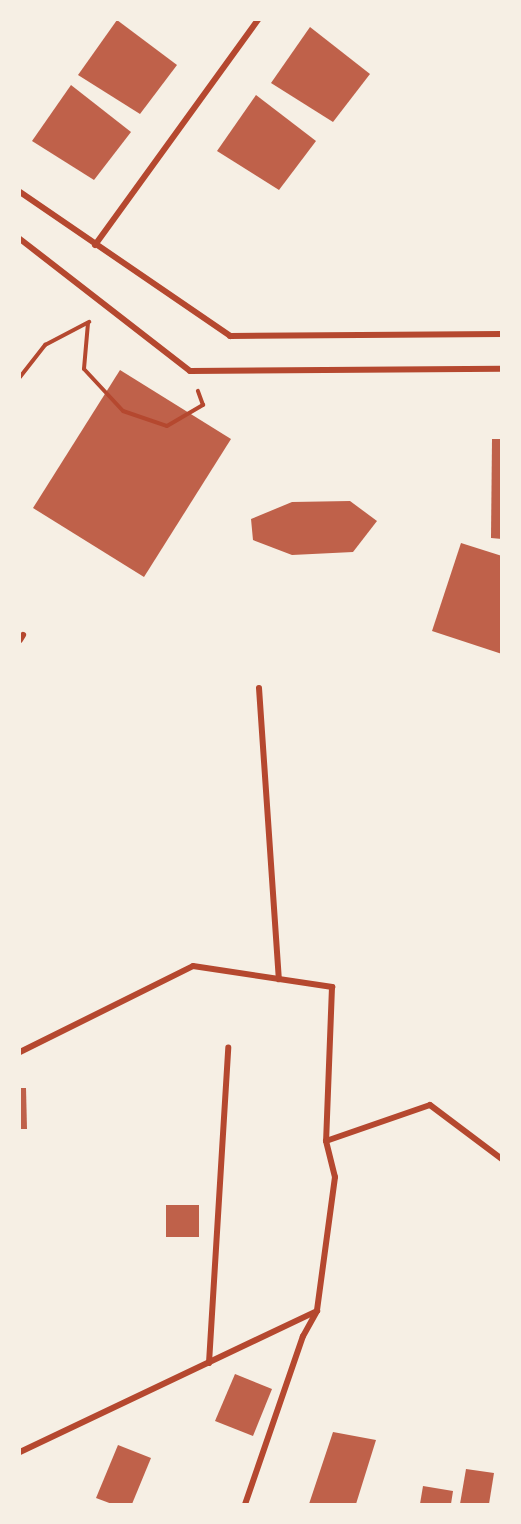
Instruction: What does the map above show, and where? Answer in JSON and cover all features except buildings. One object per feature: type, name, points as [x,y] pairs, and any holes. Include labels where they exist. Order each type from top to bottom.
[{"type":"street","points":[[95,244],[258,20]]},
{"type":"street","points":[[20,192],[230,336],[501,334]]},
{"type":"street","points":[[20,239],[106,303],[190,371],[501,369]]},
{"type":"street","points":[[259,688],[279,979]]},
{"type":"street","points":[[20,1052],[193,966],[332,987],[326,1141],[335,1177],[317,1311],[303,1336],[244,1504]]},
{"type":"street","points":[[208,1363],[228,1048]]},
{"type":"street","points":[[326,1141],[430,1105],[501,1159]]},
{"type":"street","points":[[20,1452],[317,1311]]},
{"type":"path","points":[[20,377],[45,345],[88,323],[106,303]]},
{"type":"path","points":[[88,323],[84,369],[123,411],[167,426],[203,405],[190,371]]}]
